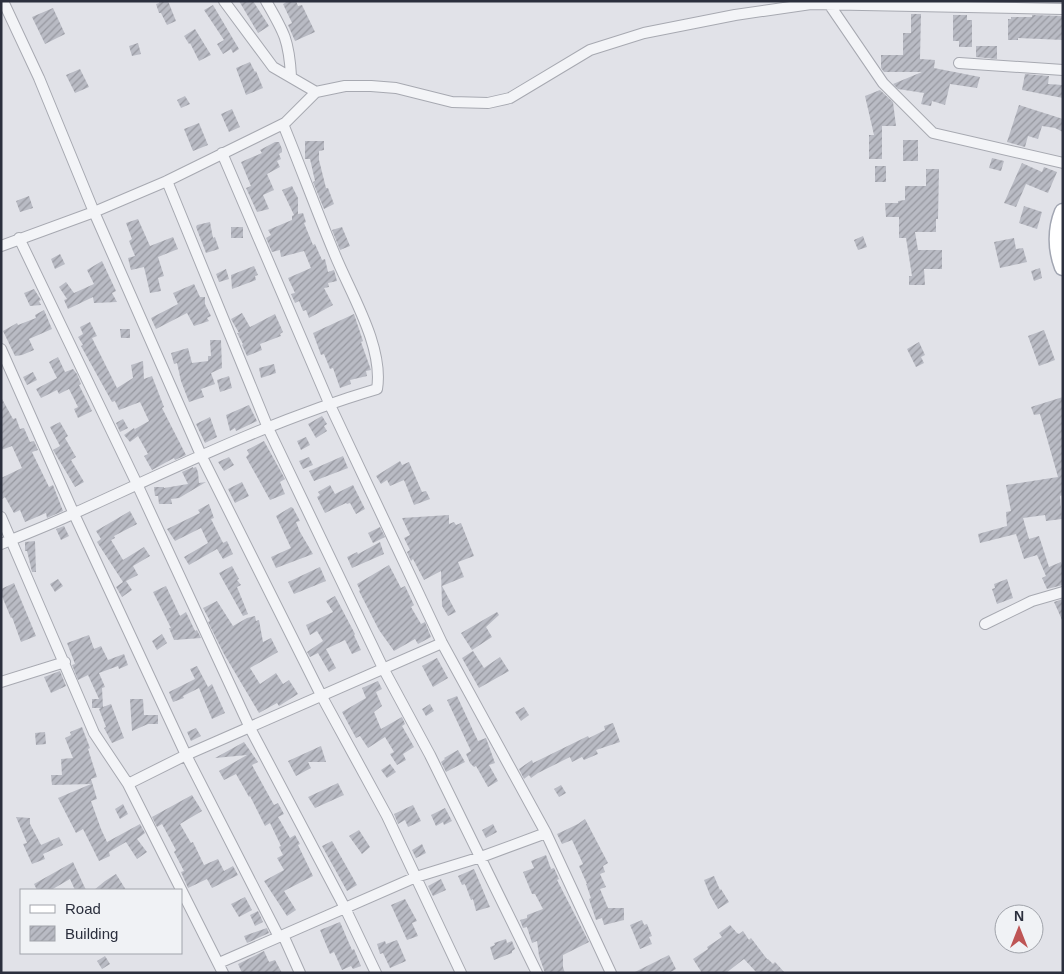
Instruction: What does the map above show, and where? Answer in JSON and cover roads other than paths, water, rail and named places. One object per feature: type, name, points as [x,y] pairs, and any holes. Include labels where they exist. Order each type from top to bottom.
[{"type":"main road","points":[[1063,212],[1058,235],[1058,255],[1063,266]]},
{"type":"street","points":[[4,1],[201,455],[321,695],[387,816],[461,973]]},
{"type":"street","points":[[224,1],[273,66],[316,92]]},
{"type":"street","points":[[266,1],[280,24],[287,41],[291,76]]},
{"type":"street","points":[[1,246],[94,212],[167,181],[283,124],[316,92],[344,86],[371,86],[396,88],[452,102],[488,103],[510,98],[590,50],[644,33],[735,15],[811,4],[1063,9]]},
{"type":"street","points":[[830,4],[883,82],[933,133],[1063,163]]},
{"type":"street","points":[[959,62],[1063,70]]},
{"type":"street","points":[[1,544],[74,514],[201,455],[328,403],[377,389],[379,379],[374,347],[283,124]]},
{"type":"street","points":[[222,153],[328,403],[442,643],[546,833],[611,973]]},
{"type":"street","points":[[167,181],[268,428],[383,668],[430,755],[538,973]]},
{"type":"street","points":[[19,238],[137,484],[250,728],[346,908],[376,973]]},
{"type":"street","points":[[1,349],[74,514],[186,755],[300,973]]},
{"type":"street","points":[[1,517],[94,733],[128,784],[181,889]]},
{"type":"street","points":[[985,624],[1032,601],[1063,592]]},
{"type":"street","points":[[128,784],[186,755],[442,643]]},
{"type":"street","points":[[1,682],[65,662]]},
{"type":"street","points":[[182,891],[221,968],[281,936],[416,878],[546,833]]}]
